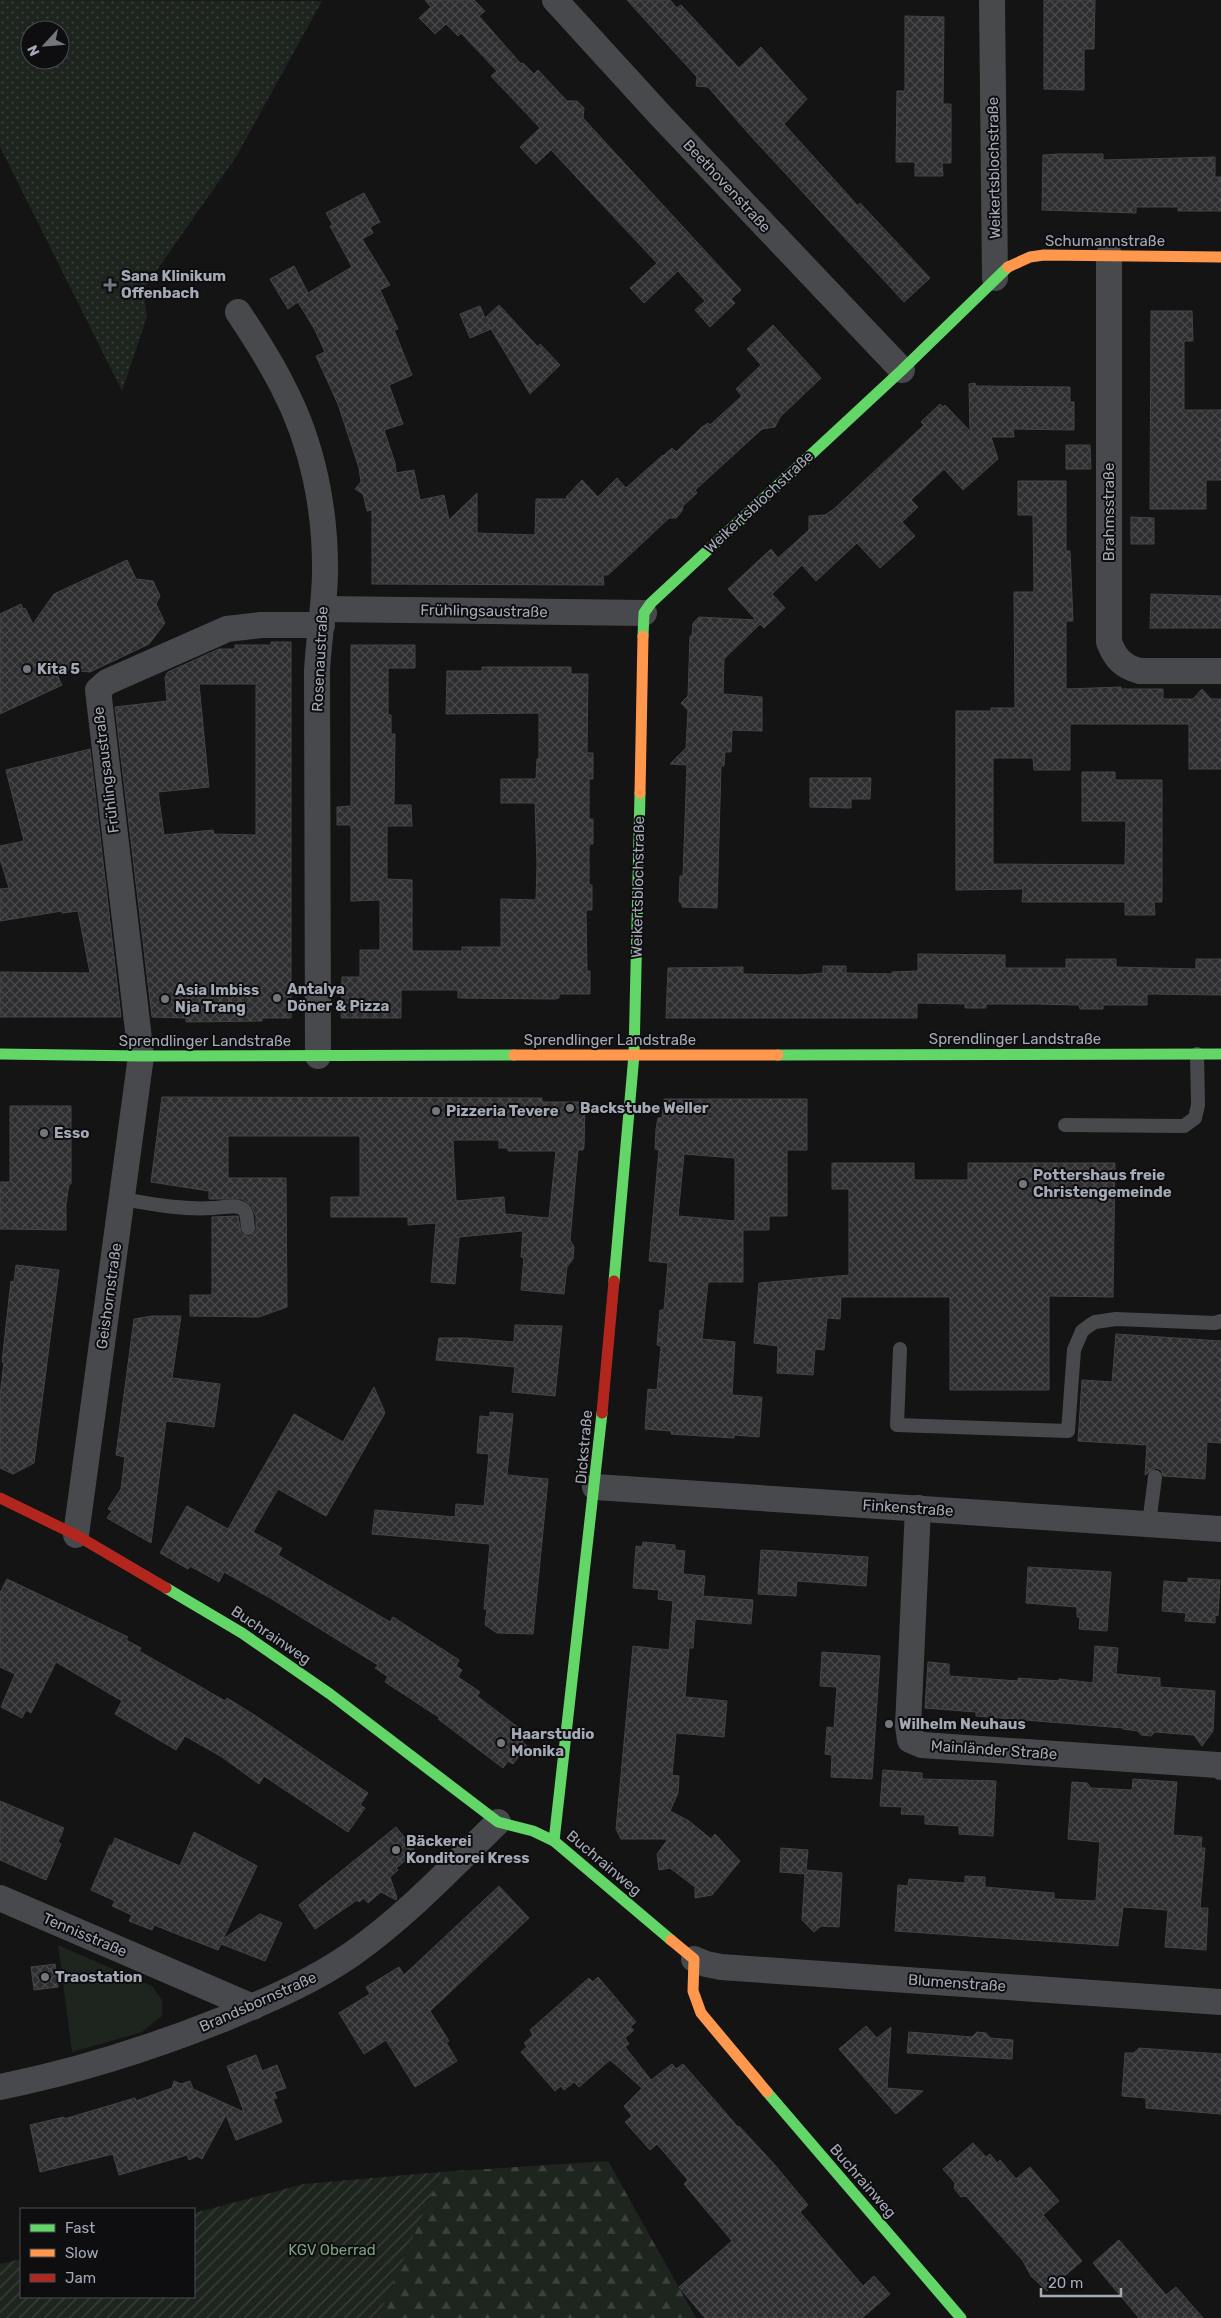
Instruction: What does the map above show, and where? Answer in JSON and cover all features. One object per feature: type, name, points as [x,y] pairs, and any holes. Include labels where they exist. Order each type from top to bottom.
[{"type":"street","name":"Beethovenstraße","points":[[555,0],[661,116],[902,370]]},
{"type":"street","name":"Weikertsblochstraße","points":[[634,1055],[644,613],[651,603],[902,370],[995,278],[992,0]]},
{"type":"street","name":"Brahmsstraße","points":[[1109,256],[1109,642],[1119,662],[1131,669],[1140,671],[1221,671]]},
{"type":"street","name":"Schumannstraße","points":[[995,278],[1008,267],[1030,257],[1221,256]]},
{"type":"street","name":"Rosenaustraße","points":[[238,312],[284,388],[308,448],[317,484],[323,523],[325,574],[323,617],[317,670],[318,1056]]},
{"type":"street","name":"Frühlingsaustraße","points":[[141,1056],[98,698],[98,690],[107,682],[228,629],[323,617],[644,613]]},
{"type":"street","name":"Sprendlinger Landstraße","points":[[0,1054],[141,1056],[1221,1054]]},
{"type":"street","name":"Dickstraße","points":[[554,1840],[596,1487],[634,1055]]},
{"type":"street","name":"Geishornstraße","points":[[76,1535],[141,1056]]},
{"type":"street","name":"Finkenstraße","points":[[596,1487],[1221,1529]]},
{"type":"street","name":"Buchrainweg","points":[[0,1498],[76,1535],[174,1591],[286,1662],[498,1822],[533,1831],[554,1840],[694,1959],[692,1988],[694,2000],[706,2021],[961,2318]]},
{"type":"street","name":"Mainländer Straße","points":[[918,1508],[908,1726],[910,1740],[922,1745],[1218,1764],[1221,1767]]},
{"type":"street","name":"Brandsbornstraße","points":[[0,2087],[116,2059],[253,2007],[317,1976],[368,1942],[426,1891],[498,1822]]},
{"type":"street","name":"Tennisstraße","points":[[0,1898],[253,2007]]},
{"type":"street","name":"Blumenstraße","points":[[694,1959],[721,1967],[1221,1995]]},
{"type":"lane","points":[[1064,1125],[1184,1126],[1195,1118],[1198,1104],[1197,1054]]},
{"type":"lane","points":[[122,1199],[198,1208],[243,1208],[248,1228]]},
{"type":"lane","points":[[900,1349],[897,1425],[1068,1431],[1074,1350],[1082,1330],[1095,1322],[1116,1319],[1215,1323],[1221,1321]]},
{"type":"lane","points":[[1149,1524],[1156,1477]]},
{"type":"green space","points":[[0,0],[322,1],[236,157],[143,290],[147,317],[122,391],[0,147]]},
{"type":"green space","points":[[58,1945],[152,1986],[162,2000],[162,2016],[142,2032],[72,2052]]},
{"type":"green space","points":[[608,2161],[696,2318],[378,2318],[441,2172]]},
{"type":"green space","name":"KGV Oberrad","points":[[441,2172],[378,2318],[0,2318],[0,2264],[20,2259],[20,2298],[195,2298],[195,2213],[304,2184]]},
{"type":"building","points":[[425,0],[474,0],[485,11],[479,16],[521,64],[523,63],[534,74],[538,70],[567,101],[577,101],[584,108],[583,118],[741,290],[731,299],[735,303],[710,327],[695,310],[705,301],[678,271],[644,303],[630,288],[657,263],[551,150],[536,164],[520,147],[540,128],[491,76],[497,71],[461,33],[458,36],[446,24],[435,34],[419,18],[431,7]]},
{"type":"building","points":[[627,0],[670,0],[677,8],[681,5],[739,68],[761,47],[807,99],[784,124],[858,206],[860,203],[930,278],[904,302],[708,87],[696,86],[697,77]]},
{"type":"building","points":[[1044,0],[1095,0],[1094,49],[1084,49],[1084,90],[1044,89]]},
{"type":"building","points":[[905,16],[944,17],[943,104],[951,104],[951,163],[942,163],[943,176],[915,176],[915,162],[896,162],[897,91],[905,91]]},
{"type":"building","points":[[1103,154],[1103,160],[1215,157],[1215,177],[1221,177],[1221,211],[1178,211],[1178,207],[1136,207],[1136,213],[1042,210],[1043,155]]},
{"type":"building","points":[[364,193],[380,222],[370,227],[373,233],[362,239],[390,285],[380,290],[398,329],[394,330],[412,375],[389,385],[403,424],[384,430],[395,463],[396,473],[414,470],[420,500],[444,495],[449,520],[477,493],[477,533],[535,535],[536,499],[568,499],[566,497],[582,480],[598,497],[617,478],[626,488],[672,448],[676,452],[702,427],[708,423],[710,425],[742,396],[736,389],[761,365],[747,349],[773,325],[821,378],[780,417],[775,427],[762,429],[695,490],[697,493],[683,506],[682,511],[676,518],[669,518],[608,575],[603,575],[604,585],[372,584],[372,510],[367,511],[363,494],[355,489],[361,482],[359,468],[338,404],[316,356],[325,352],[315,330],[298,302],[288,309],[270,279],[294,266],[308,293],[352,267],[330,226],[333,225],[326,213]]},
{"type":"building","points":[[499,305],[538,347],[540,344],[560,365],[530,394],[491,329],[470,338],[460,314],[480,306],[485,318]]},
{"type":"building","points":[[1151,311],[1192,311],[1193,341],[1184,341],[1184,410],[1221,410],[1221,480],[1206,480],[1206,509],[1150,509]]},
{"type":"building","points":[[975,383],[976,386],[1070,387],[1070,402],[1074,402],[1074,430],[1013,429],[1014,437],[991,437],[998,459],[963,490],[944,469],[911,500],[918,507],[902,522],[915,536],[880,568],[857,543],[816,581],[802,565],[772,594],[785,608],[764,628],[760,624],[724,659],[723,694],[762,697],[762,731],[732,730],[731,752],[725,752],[724,766],[721,766],[717,908],[682,907],[682,903],[679,902],[680,876],[683,876],[687,765],[670,764],[686,748],[688,710],[681,703],[688,696],[690,636],[692,636],[693,623],[699,617],[756,620],[728,589],[771,549],[778,558],[809,530],[809,516],[825,515],[834,509],[924,425],[921,422],[940,404],[943,407],[945,405],[970,431],[969,384]]},
{"type":"building","points":[[1066,445],[1090,445],[1091,469],[1066,469]]},
{"type":"building","points":[[1018,481],[1066,481],[1066,551],[1070,551],[1073,621],[1066,621],[1066,689],[1121,687],[1121,689],[1163,689],[1163,699],[1193,699],[1202,689],[1211,699],[1221,699],[1221,769],[1189,769],[1189,724],[1070,724],[1070,770],[1034,770],[1033,758],[993,758],[993,864],[1125,865],[1126,821],[1082,821],[1082,772],[1115,772],[1115,780],[1162,780],[1162,902],[1154,902],[1155,915],[1125,915],[1125,902],[1022,902],[1023,889],[956,890],[956,711],[991,711],[991,708],[1015,708],[1014,592],[1034,592],[1033,515],[1018,515]]},
{"type":"building","points":[[1131,517],[1154,518],[1154,544],[1131,544]]},
{"type":"building","points":[[127,560],[136,579],[153,581],[160,596],[156,604],[165,623],[149,644],[90,672],[54,669],[62,685],[0,714],[0,614],[21,604],[33,624],[54,594]]},
{"type":"building","points":[[1151,594],[1221,596],[1221,628],[1150,628]]},
{"type":"building","points":[[271,642],[291,642],[291,1018],[262,1018],[262,1021],[186,1022],[186,1018],[152,1017],[115,707],[167,701],[165,677],[168,672],[219,649],[235,649],[235,645],[271,645]],"holes":[[[199,684],[256,684],[256,835],[214,834],[213,830],[164,835],[158,792],[209,787]]]},
{"type":"building","points":[[351,645],[415,645],[415,668],[388,668],[388,715],[391,715],[391,734],[395,734],[394,805],[411,805],[412,826],[387,826],[387,879],[412,880],[412,951],[462,951],[462,947],[501,947],[501,899],[536,900],[535,803],[501,803],[501,779],[536,779],[537,759],[539,759],[539,713],[446,714],[447,671],[482,671],[482,667],[571,667],[571,674],[588,674],[587,753],[593,753],[593,779],[589,779],[589,819],[593,819],[593,844],[589,844],[589,885],[592,885],[592,910],[586,910],[587,971],[590,971],[590,994],[559,994],[559,998],[555,999],[458,998],[458,990],[401,990],[401,1018],[341,1018],[342,977],[360,977],[360,950],[380,950],[380,900],[351,901],[351,825],[337,825],[337,807],[351,806]]},
{"type":"building","points":[[90,749],[121,1017],[0,1017],[0,972],[90,973],[78,911],[62,913],[62,911],[0,921],[0,889],[9,888],[0,859],[0,846],[24,841],[6,770]]},
{"type":"building","points":[[810,778],[871,778],[870,799],[851,799],[851,808],[810,807]]},
{"type":"building","points":[[918,954],[1005,955],[1005,968],[1066,968],[1066,959],[1116,959],[1116,967],[1196,969],[1196,959],[1221,959],[1221,995],[1147,994],[1147,1005],[1103,1005],[1103,1009],[1080,1009],[1079,1005],[1036,1004],[986,1004],[986,1008],[965,1008],[965,1004],[917,1003],[917,1018],[666,1018],[668,968],[743,967],[743,974],[800,975],[823,973],[823,966],[846,966],[846,973],[893,974],[892,972],[918,971]]},
{"type":"building","points":[[162,1097],[542,1098],[542,1102],[585,1102],[584,1147],[583,1150],[578,1150],[570,1240],[574,1247],[573,1259],[567,1267],[564,1294],[521,1290],[524,1258],[521,1257],[523,1231],[459,1237],[455,1284],[431,1282],[436,1223],[408,1225],[408,1217],[331,1217],[331,1197],[360,1197],[360,1136],[228,1136],[228,1178],[286,1178],[287,1307],[259,1317],[190,1316],[190,1295],[212,1295],[212,1217],[238,1216],[241,1233],[249,1237],[256,1231],[256,1217],[251,1205],[242,1199],[209,1199],[209,1191],[151,1182]],"holes":[[[453,1140],[499,1140],[499,1148],[508,1148],[508,1151],[556,1151],[549,1218],[505,1214],[504,1197],[456,1201]]]},
{"type":"building","points":[[664,1099],[807,1099],[807,1150],[787,1150],[787,1216],[769,1216],[769,1230],[743,1230],[743,1282],[708,1282],[702,1339],[735,1342],[732,1395],[762,1397],[759,1437],[734,1435],[734,1438],[671,1434],[671,1431],[645,1429],[648,1389],[657,1390],[661,1346],[657,1345],[660,1310],[664,1310],[668,1263],[649,1261],[659,1150],[655,1149],[656,1129],[658,1118],[662,1118]],"holes":[[[684,1154],[735,1158],[735,1221],[678,1216]]]},
{"type":"building","points":[[10,1106],[71,1106],[71,1184],[69,1184],[66,1204],[66,1230],[0,1229],[0,1182],[10,1182]]},
{"type":"building","points":[[832,1163],[914,1163],[914,1180],[968,1180],[968,1163],[1115,1163],[1113,1297],[1049,1296],[1049,1390],[950,1390],[950,1297],[841,1297],[840,1319],[827,1318],[824,1350],[815,1349],[813,1375],[777,1373],[778,1346],[754,1343],[759,1283],[849,1275],[849,1189],[832,1189]]},
{"type":"building","points":[[16,1265],[59,1270],[34,1463],[13,1474],[0,1468],[0,1396],[11,1281],[14,1282]]},
{"type":"building","points":[[152,1316],[181,1316],[172,1378],[220,1384],[214,1427],[166,1421],[151,1543],[107,1518],[112,1511],[108,1509],[121,1489],[125,1457],[116,1455],[134,1319]]},
{"type":"building","points":[[515,1325],[562,1326],[555,1396],[512,1392],[515,1367],[436,1360],[439,1338],[514,1342]]},
{"type":"building","points":[[1116,1334],[1221,1341],[1221,1443],[1207,1442],[1205,1479],[1163,1476],[1161,1470],[1156,1468],[1145,1475],[1147,1445],[1078,1441],[1082,1380],[1112,1382]]},
{"type":"building","points":[[374,1387],[385,1413],[326,1516],[278,1489],[253,1532],[282,1548],[278,1555],[390,1622],[393,1617],[459,1660],[456,1666],[462,1670],[458,1677],[480,1692],[477,1696],[528,1735],[522,1742],[527,1746],[513,1764],[508,1761],[503,1768],[438,1719],[440,1718],[385,1682],[388,1677],[375,1668],[378,1665],[272,1599],[224,1572],[219,1582],[190,1566],[188,1569],[160,1553],[187,1506],[228,1529],[294,1414],[343,1442]]},
{"type":"building","points":[[490,1412],[513,1414],[507,1475],[548,1479],[533,1634],[497,1633],[485,1625],[487,1609],[484,1609],[490,1544],[372,1534],[375,1510],[455,1517],[456,1504],[484,1506],[489,1454],[477,1453],[480,1416],[490,1417]]},
{"type":"building","points":[[643,1542],[675,1545],[675,1550],[685,1551],[683,1574],[705,1576],[703,1596],[753,1600],[751,1624],[695,1619],[693,1648],[689,1648],[685,1697],[727,1701],[724,1737],[676,1733],[672,1775],[679,1776],[678,1793],[670,1811],[689,1821],[711,1839],[715,1834],[740,1861],[712,1895],[695,1898],[695,1887],[670,1868],[659,1870],[657,1854],[668,1839],[621,1839],[616,1829],[633,1646],[669,1650],[673,1601],[658,1599],[659,1590],[633,1588],[636,1546],[642,1547]]},
{"type":"building","points":[[761,1550],[868,1557],[866,1586],[797,1581],[796,1596],[758,1594]]},
{"type":"building","points":[[1028,1567],[1111,1572],[1107,1631],[1079,1629],[1080,1617],[1077,1617],[1077,1607],[1026,1603]]},
{"type":"building","points":[[1188,1578],[1220,1580],[1218,1616],[1215,1615],[1215,1623],[1185,1621],[1186,1613],[1162,1611],[1164,1581],[1188,1583]]},
{"type":"building","points":[[7,1579],[128,1637],[126,1640],[141,1648],[139,1651],[225,1701],[227,1698],[256,1716],[368,1793],[360,1805],[365,1808],[348,1832],[264,1776],[259,1784],[222,1757],[185,1736],[176,1750],[115,1714],[122,1701],[56,1662],[31,1713],[26,1710],[22,1718],[1,1707],[15,1674],[0,1667],[0,1593]]},
{"type":"building","points":[[1095,1646],[1118,1648],[1116,1674],[1160,1678],[1160,1687],[1215,1691],[1213,1731],[1202,1746],[1194,1735],[1155,1732],[1151,1736],[1141,1735],[1138,1731],[1123,1728],[976,1716],[976,1712],[925,1708],[928,1662],[949,1664],[949,1676],[1018,1681],[1018,1678],[1059,1681],[1059,1679],[1093,1683]]},
{"type":"building","points":[[822,1652],[880,1656],[872,1779],[831,1777],[832,1755],[825,1754],[827,1727],[834,1728],[837,1687],[820,1686]]},
{"type":"building","points":[[883,1770],[922,1773],[922,1779],[996,1781],[993,1836],[959,1834],[959,1826],[925,1824],[925,1815],[901,1814],[902,1807],[880,1806]]},
{"type":"building","points":[[1133,1779],[1177,1782],[1173,1835],[1202,1837],[1201,1848],[1205,1848],[1200,1908],[1208,1908],[1206,1950],[1165,1947],[1168,1910],[1123,1907],[1118,1946],[895,1931],[898,1885],[908,1886],[909,1879],[965,1883],[965,1876],[985,1877],[985,1887],[1054,1893],[1054,1899],[1096,1901],[1100,1842],[1068,1839],[1072,1782],[1087,1783],[1091,1788],[1132,1790]]},
{"type":"building","points":[[0,1801],[64,1828],[58,1842],[61,1844],[46,1880],[0,1860]]},
{"type":"building","points":[[396,1827],[416,1852],[396,1868],[398,1870],[390,1877],[396,1900],[381,1892],[368,1903],[364,1898],[359,1902],[357,1900],[315,1929],[299,1905]]},
{"type":"building","points":[[194,1832],[257,1866],[223,1939],[260,1914],[282,1923],[265,1961],[221,1944],[218,1950],[154,1925],[152,1930],[129,1921],[132,1915],[112,1906],[115,1901],[91,1890],[110,1845],[112,1846],[115,1838],[180,1866]]},
{"type":"building","points":[[781,1848],[808,1850],[806,1870],[842,1873],[839,1927],[821,1926],[814,1932],[802,1920],[805,1874],[780,1872]]},
{"type":"building","points":[[499,1886],[529,1918],[430,2011],[449,2041],[446,2042],[457,2061],[415,2087],[386,2040],[364,2054],[339,2013],[370,1994],[366,1987],[399,1967],[404,1975]]},
{"type":"building","name":"Traostation","points":[[55,1964],[58,1987],[34,1990],[31,1967]]},
{"type":"building","points":[[598,1977],[636,2022],[630,2027],[634,2030],[625,2038],[629,2044],[625,2047],[651,2080],[672,2064],[676,2069],[683,2064],[738,2127],[774,2164],[808,2205],[800,2212],[863,2286],[874,2276],[890,2294],[862,2318],[705,2318],[679,2287],[732,2241],[684,2184],[688,2180],[657,2144],[650,2150],[625,2122],[632,2116],[624,2106],[642,2088],[610,2060],[579,2087],[574,2082],[564,2090],[561,2086],[555,2091],[521,2052],[527,2047],[524,2043],[533,2035],[530,2030],[589,1978],[593,1982]]},
{"type":"building","points":[[866,2026],[877,2038],[891,2027],[887,2088],[923,2091],[896,2114],[839,2049]]},
{"type":"building","points":[[909,2032],[972,2037],[977,2032],[986,2033],[990,2038],[1013,2040],[1012,2059],[907,2053]]},
{"type":"building","points":[[1139,2048],[1221,2054],[1221,2114],[1146,2108],[1146,2098],[1122,2096],[1125,2053],[1134,2053]]},
{"type":"building","points":[[256,2055],[262,2071],[277,2065],[286,2088],[274,2092],[277,2098],[273,2099],[282,2122],[236,2140],[226,2115],[202,2159],[197,2156],[189,2160],[187,2155],[119,2175],[113,2154],[40,2172],[30,2125],[64,2117],[64,2119],[135,2098],[136,2101],[172,2088],[174,2081],[181,2084],[190,2081],[193,2089],[244,2112],[227,2066]]},
{"type":"building","points":[[973,2143],[986,2157],[990,2154],[997,2163],[1000,2160],[1016,2179],[1030,2167],[1059,2201],[1043,2215],[1082,2261],[1047,2291],[1031,2276],[1023,2261],[966,2196],[961,2197],[954,2188],[955,2183],[943,2169]]},
{"type":"building","points":[[1119,2240],[1166,2295],[1176,2287],[1203,2318],[1139,2318],[1093,2263]]},
{"type":"traffic: fast","points":[[643,636],[644,613],[651,603],[902,370],[1008,267]]},
{"type":"traffic: fast","points":[[614,1281],[634,1055],[640,793]]},
{"type":"traffic: fast","points":[[0,1054],[141,1056],[514,1055]]},
{"type":"traffic: fast","points":[[778,1055],[1221,1054]]},
{"type":"traffic: fast","points":[[554,1841],[602,1413]]},
{"type":"traffic: fast","points":[[166,1588],[242,1633],[330,1694],[498,1822],[533,1831],[554,1841],[671,1940]]},
{"type":"traffic: fast","points":[[767,2092],[961,2318]]},
{"type":"traffic: slow","points":[[1008,267],[1030,257],[1044,255],[1221,257]]},
{"type":"traffic: slow","points":[[640,793],[643,636]]},
{"type":"traffic: slow","points":[[514,1055],[778,1055]]},
{"type":"traffic: slow","points":[[671,1940],[694,1959],[693,1991],[701,2013],[767,2092]]},
{"type":"traffic: jam","points":[[602,1413],[614,1281]]},
{"type":"traffic: jam","points":[[0,1498],[76,1535],[166,1588]]},
{"type":"place","name":"Sana Klinikum Offenbach","points":[[110,285]]},
{"type":"place","name":"Kita 5","points":[[27,669]]},
{"type":"place","name":"Antalya Döner & Pizza","points":[[277,998]]},
{"type":"place","name":"Asia Imbiss Nja Trang","points":[[165,999]]},
{"type":"place","name":"Backstube Weller","points":[[570,1108]]},
{"type":"place","name":"Pizzeria Tevere","points":[[436,1111]]},
{"type":"place","name":"Esso","points":[[44,1133]]},
{"type":"place","name":"Pottershaus freie Christengemeinde","points":[[1023,1184]]},
{"type":"place","name":"Wilhelm Neuhaus","points":[[889,1724]]},
{"type":"place","name":"Haarstudio Monika","points":[[501,1743]]},
{"type":"place","name":"Bäckerei Konditorei Kress","points":[[396,1850]]},
{"type":"place","name":"Traostation","points":[[45,1977]]}]
